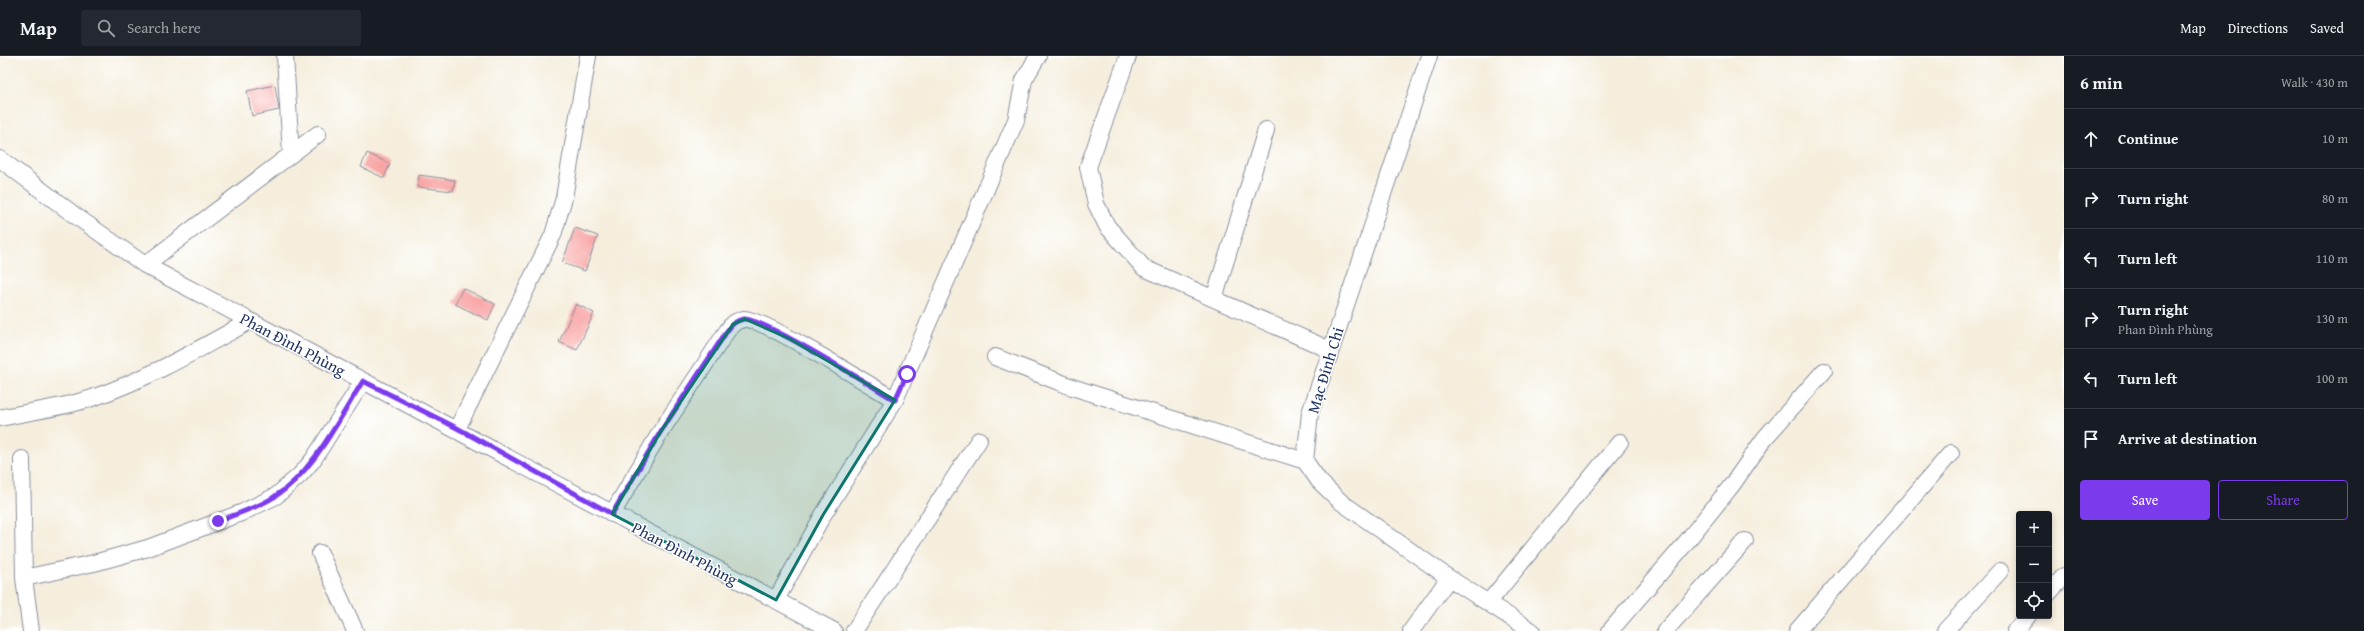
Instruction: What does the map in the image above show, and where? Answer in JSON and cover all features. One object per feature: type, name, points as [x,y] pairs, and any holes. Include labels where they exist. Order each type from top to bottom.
[{"type":"street","points":[[285,56],[292,154]]},
{"type":"street","points":[[457,428],[553,235],[564,198],[588,56]]},
{"type":"street","points":[[776,600],[823,515],[895,400],[1016,120],[1024,80],[1038,56]]},
{"type":"street","points":[[1128,56],[1088,167],[1096,204],[1107,226],[1144,268],[1330,350]]},
{"type":"street","name":"Mạc Đỉnh Chi","points":[[1305,461],[1310,413],[1429,56]]},
{"type":"street","points":[[1214,299],[1266,130]]},
{"type":"street","points":[[145,264],[318,134]]},
{"type":"street","name":"Phan Đình Phùng","points":[[0,158],[73,214],[145,264],[250,322],[457,428],[612,514],[776,600],[808,625],[834,631]]},
{"type":"street","points":[[612,514],[661,431],[727,331],[738,320],[745,318],[790,339],[895,400]]},
{"type":"street","points":[[0,418],[64,406],[118,389],[187,356],[250,322]]},
{"type":"street","points":[[996,356],[1072,387],[1305,461],[1319,481],[1341,502],[1448,578],[1532,631]]},
{"type":"street","points":[[1610,631],[1718,503],[1764,439],[1824,371]]},
{"type":"street","points":[[24,578],[94,563],[148,548],[241,513],[276,496],[300,475],[313,460],[363,381]]},
{"type":"street","points":[[854,631],[979,440]]},
{"type":"street","points":[[1488,603],[1620,442]]},
{"type":"street","points":[[1797,631],[1951,453]]},
{"type":"street","points":[[22,459],[24,578],[31,631]]},
{"type":"street","points":[[1665,631],[1745,541]]},
{"type":"street","points":[[320,553],[355,631]]},
{"type":"street","points":[[1945,631],[2000,571]]},
{"type":"street","points":[[2052,590],[2064,576]]},
{"type":"street","points":[[1411,631],[1448,578]]},
{"type":"street","points":[[2015,631],[2025,619]]},
{"type":"highlighted area","points":[[745,319],[790,339],[895,400],[823,515],[776,600],[612,514],[661,431],[733,324]]},
{"type":"building","points":[[275,85],[279,110],[252,116],[247,91]]},
{"type":"building","points":[[367,153],[390,164],[384,178],[361,167]]},
{"type":"building","points":[[419,175],[455,180],[453,191],[417,187]]},
{"type":"building","points":[[575,228],[598,236],[585,271],[562,263]]},
{"type":"building","points":[[463,288],[495,304],[488,320],[455,304]]},
{"type":"building","points":[[576,304],[594,313],[577,350],[559,342]]},
{"type":"route","points":[[218,521],[261,505],[290,485],[313,460],[363,381],[457,428],[612,514],[661,431],[727,331],[732,324],[738,320],[745,318],[790,339],[895,400],[907,374]]}]
